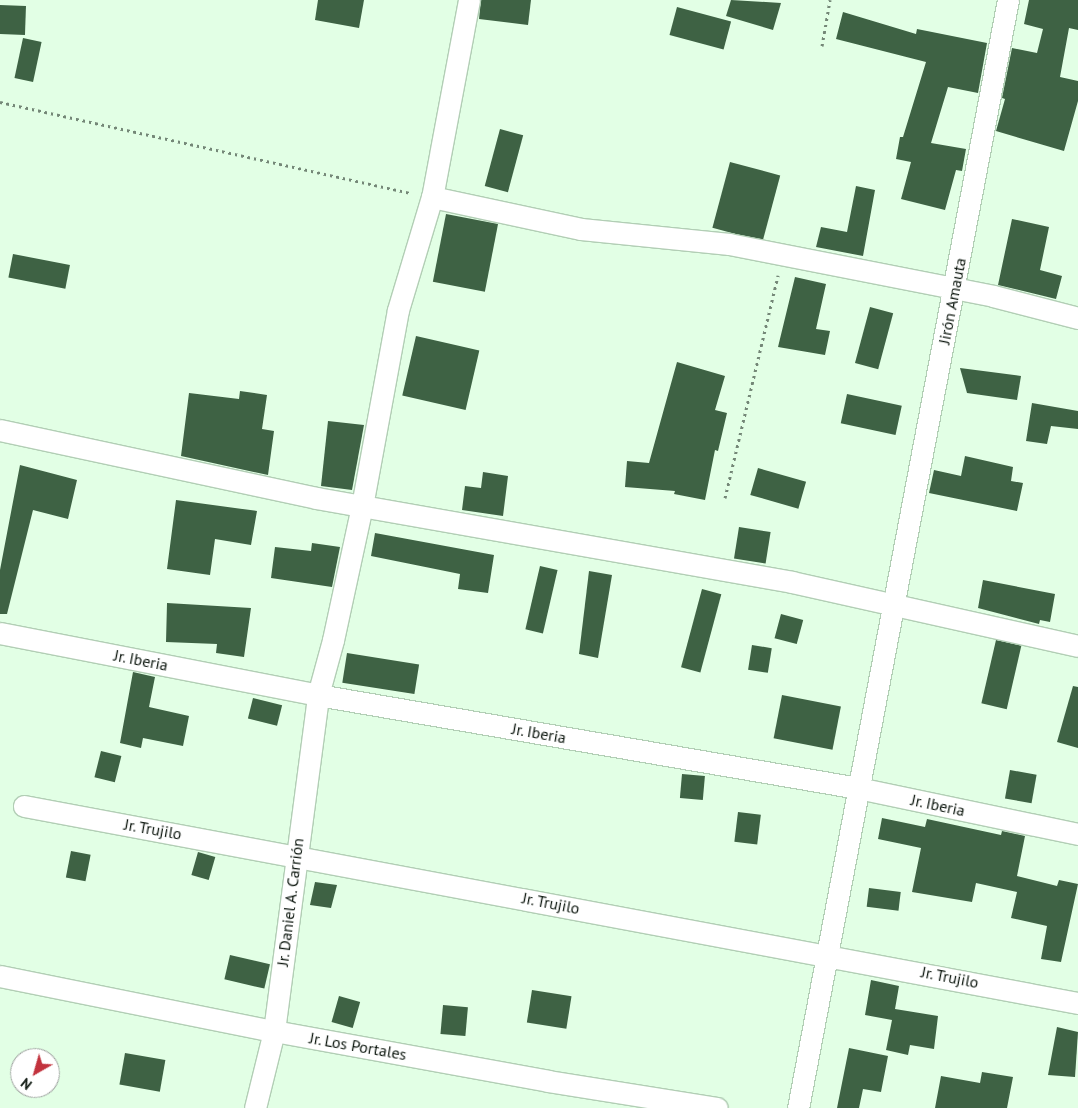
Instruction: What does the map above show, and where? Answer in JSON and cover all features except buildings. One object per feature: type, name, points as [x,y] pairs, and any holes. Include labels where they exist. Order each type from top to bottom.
[{"type":"street","name":"Jr. Daniel A. Carrión","points":[[255,1108],[274,1031],[295,855],[318,695],[333,640],[362,506],[398,310],[432,197],[469,0]]},
{"type":"street","name":"Jirón Amauta","points":[[798,1108],[825,954],[895,603],[1008,0]]},
{"type":"street","points":[[432,197],[581,229],[729,244],[955,288],[1078,318]]},
{"type":"street","points":[[0,430],[362,506],[895,603],[1078,646]]},
{"type":"street","name":"Jr. Iberia","points":[[0,633],[318,695],[858,788],[1078,834]]},
{"type":"street","name":"Jr. Trujilo","points":[[24,806],[825,954],[1078,1003]]},
{"type":"street","name":"Jr. Los Portales","points":[[0,976],[274,1031],[548,1081],[717,1108]]},
{"type":"path","points":[[822,46],[830,0]]},
{"type":"path","points":[[0,102],[432,197]]},
{"type":"path","points":[[725,498],[782,254]]}]
